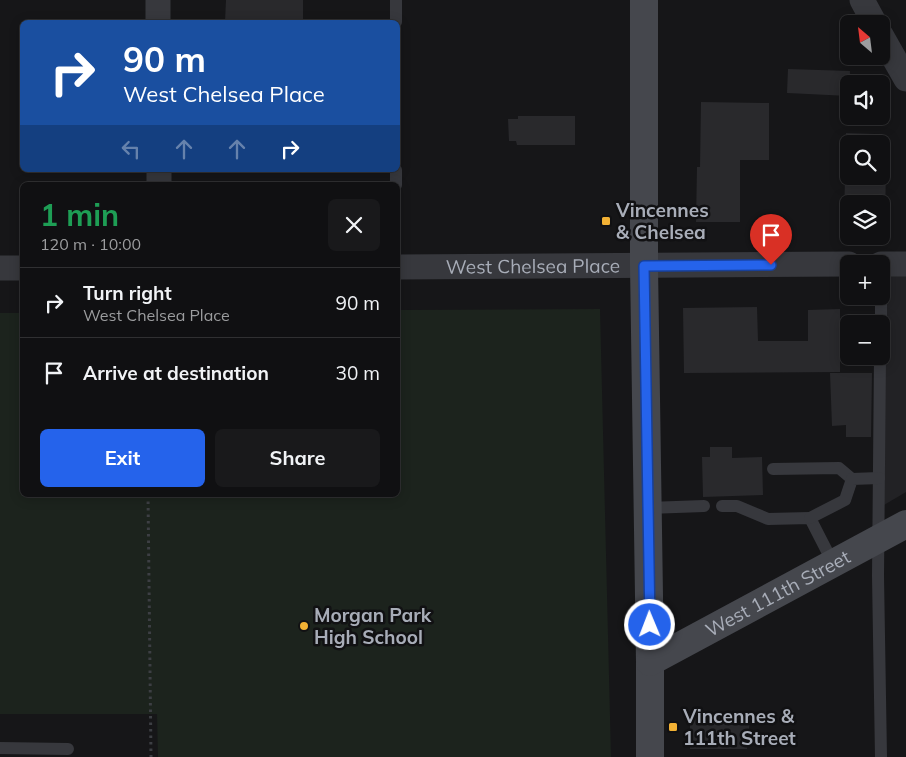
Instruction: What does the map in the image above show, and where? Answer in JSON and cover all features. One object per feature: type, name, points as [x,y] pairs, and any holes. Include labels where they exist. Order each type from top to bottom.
[{"type":"main road","points":[[644,0],[644,266],[650,757]]},
{"type":"main road","name":"West 111th Street","points":[[650,662],[906,524]]},
{"type":"street","points":[[158,0],[158,20]]},
{"type":"street","points":[[862,0],[870,15]]},
{"type":"street","points":[[890,51],[906,79]]},
{"type":"street","name":"West Chelsea Place","points":[[400,267],[840,264]]},
{"type":"street","points":[[890,264],[906,264]]},
{"type":"street","points":[[0,268],[20,268]]},
{"type":"lane","points":[[396,0],[396,20]]},
{"type":"lane","points":[[880,365],[878,576],[881,757]]},
{"type":"lane","points":[[773,468],[839,468],[852,478],[879,478]]},
{"type":"lane","points":[[722,506],[737,506],[768,519],[810,518],[845,500],[852,478]]},
{"type":"lane","points":[[648,508],[704,506]]},
{"type":"lane","points":[[810,518],[833,563]]},
{"type":"lane","points":[[0,748],[68,748]]},
{"type":"path","points":[[148,497],[151,757]]},
{"type":"shaded area","points":[[890,269],[906,269],[906,492],[884,505],[885,365],[890,365],[890,315],[885,315],[885,305],[890,305]]},
{"type":"shaded area","name":"Morgan Park High School","points":[[600,309],[611,757],[158,757],[157,714],[0,714],[0,313],[20,313],[20,497],[400,497],[400,310]]},
{"type":"building","points":[[226,0],[303,0],[303,20],[225,20]]},
{"type":"building","points":[[788,69],[850,71],[850,75],[840,75],[840,96],[787,93]]},
{"type":"building","points":[[701,102],[769,103],[769,160],[740,160],[740,222],[696,222],[697,167],[700,167]]},
{"type":"building","points":[[518,116],[575,116],[575,145],[517,145],[516,141],[509,141],[508,119],[518,119]]},
{"type":"building","points":[[846,133],[875,134],[875,135],[846,135]]},
{"type":"building","points":[[845,185],[886,185],[885,195],[845,195]]},
{"type":"building","points":[[757,307],[758,341],[808,341],[808,310],[840,309],[840,372],[684,373],[683,308]]},
{"type":"building","points":[[830,373],[872,373],[871,437],[846,437],[846,425],[832,426]]},
{"type":"building","points":[[710,447],[732,447],[732,458],[762,457],[763,495],[703,497],[702,457],[710,457]]},
{"type":"building","points":[[690,717],[750,718],[747,749],[690,749]]},
{"type":"place","name":"Vincennes & Chelsea","points":[[606,221]]},
{"type":"place","name":"Morgan Park High School","points":[[304,626]]},
{"type":"place","name":"Vincennes & 111th Street","points":[[673,727]]},
{"type":"route","points":[[650,625],[644,266],[771,265]]}]
